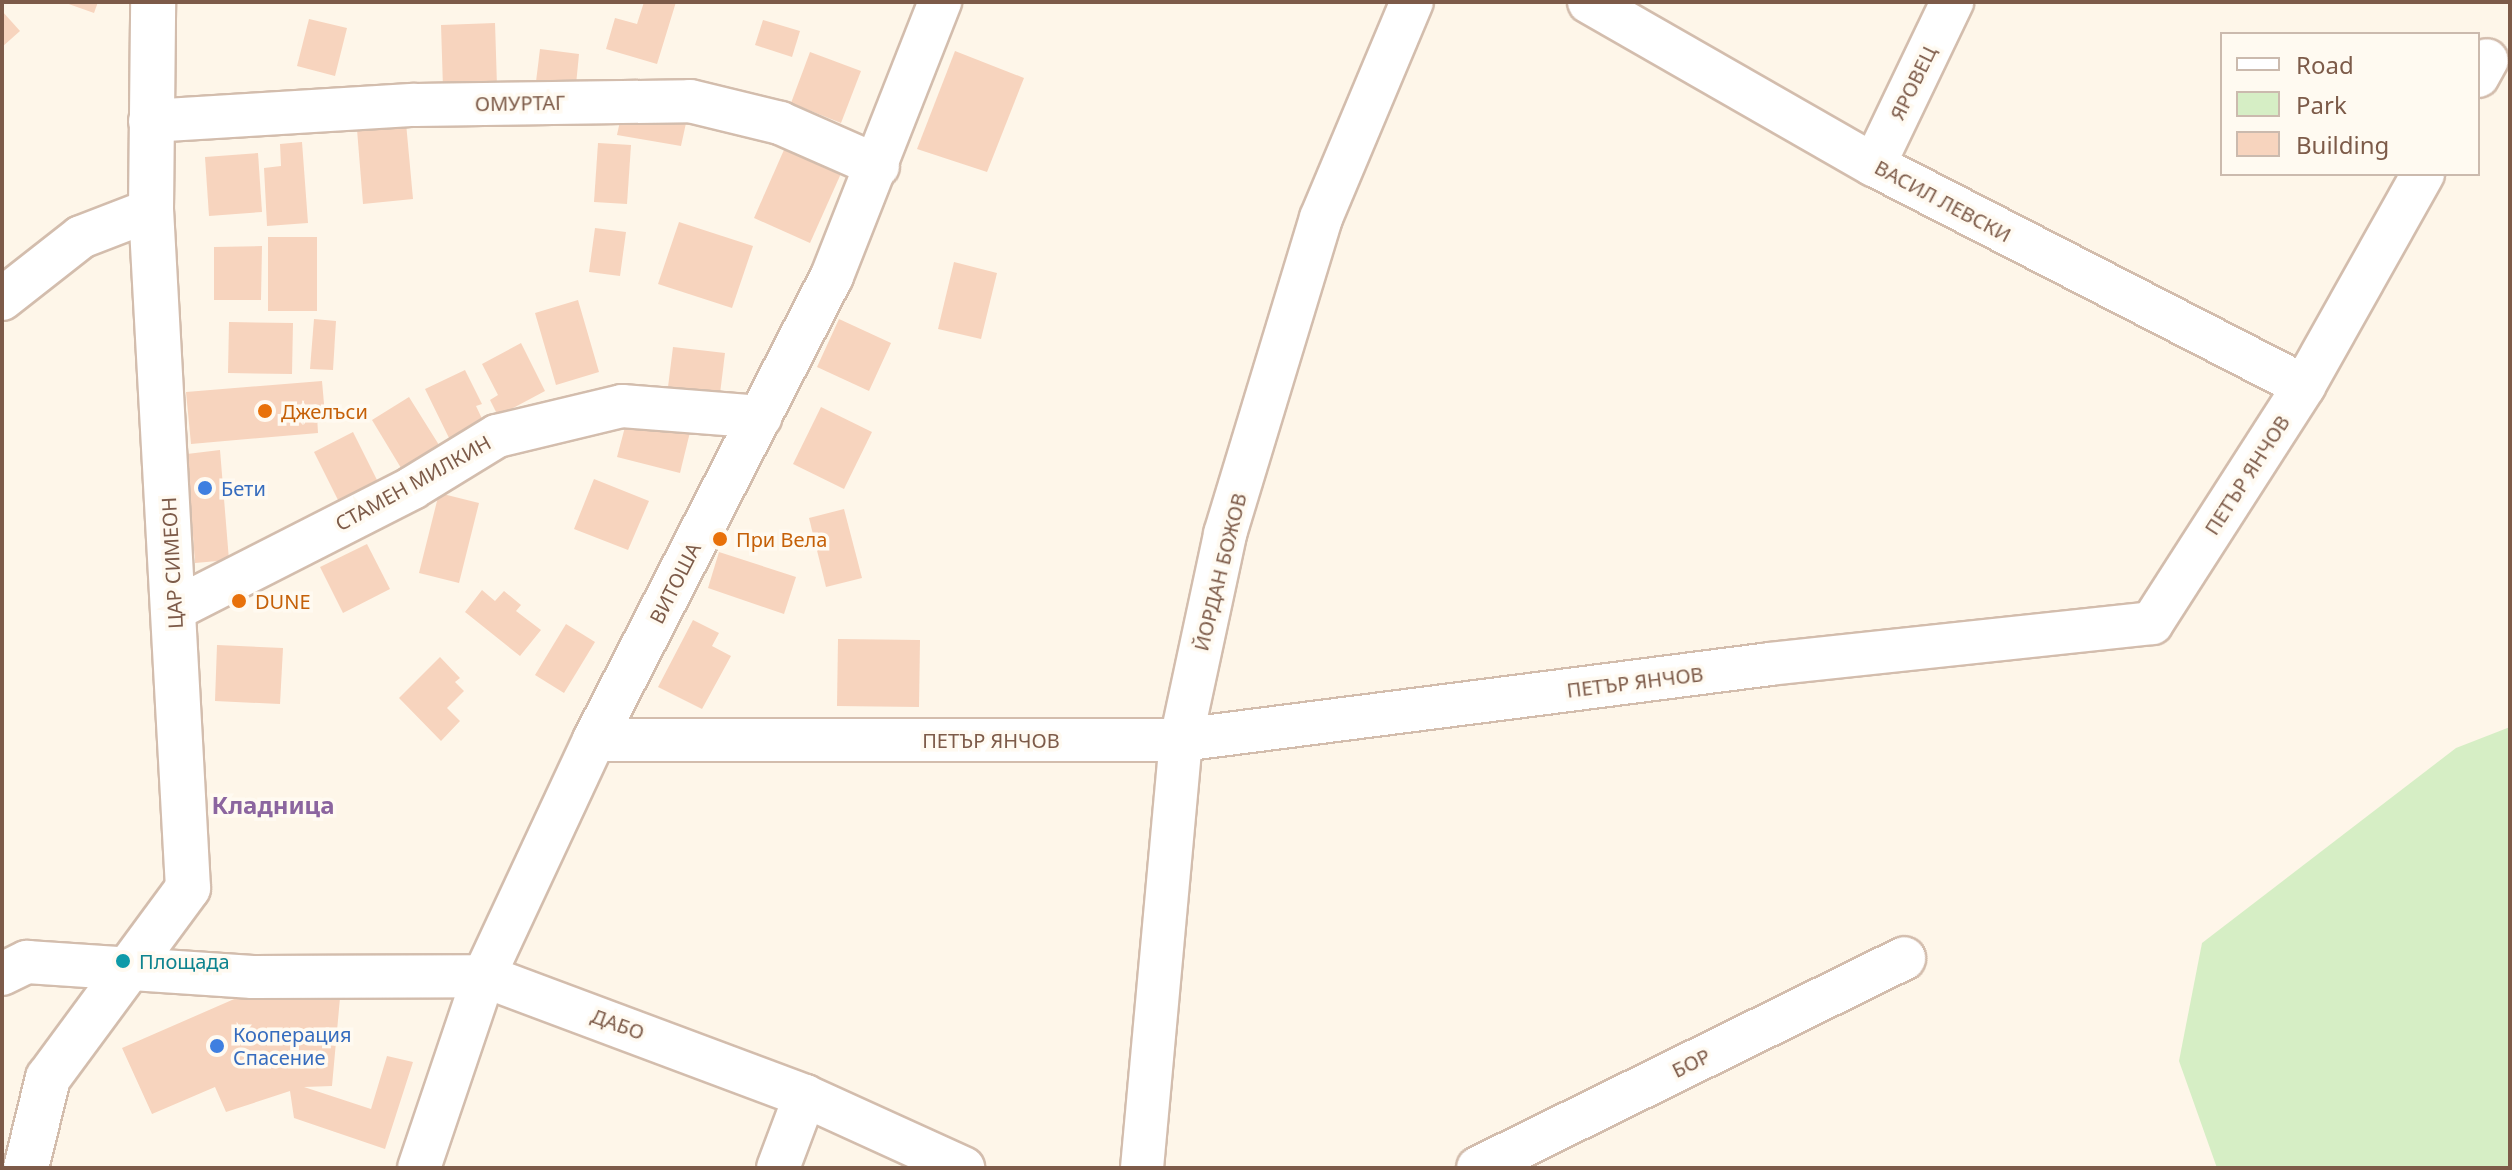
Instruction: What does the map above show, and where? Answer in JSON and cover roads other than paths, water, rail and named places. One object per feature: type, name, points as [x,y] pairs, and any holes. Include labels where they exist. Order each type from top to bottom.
[{"type":"street","name":"ЦАР СИМЕОН","points":[[26,1168],[48,1078],[188,888],[151,210],[153,2]]},
{"type":"street","name":"ВИТОША","points":[[419,1168],[484,976],[594,740],[832,276],[878,166],[940,2]]},
{"type":"street","name":"ЙОРДАН БОЖОВ","points":[[1142,1168],[1181,740],[1225,534],[1321,218],[1412,2]]},
{"type":"street","name":"ВАСИЛ ЛЕВСКИ","points":[[1589,2],[1874,165],[2304,386]]},
{"type":"street","name":"ЯРОВЕЦ","points":[[1874,165],[1952,2]]},
{"type":"street","name":"ОМУРТАГ","points":[[150,121],[415,105],[690,101],[780,123],[878,166]]},
{"type":"street","name":"ПЕТЪР ЯНЧОВ","points":[[594,740],[1181,740],[1770,664],[2152,623],[2304,386],[2422,176]]},
{"type":"street","points":[[2,299],[81,237],[151,210]]},
{"type":"street","name":"СТАМЕН МИЛКИН","points":[[175,609],[412,488],[497,436],[622,406],[761,417]]},
{"type":"street","name":"БОР","points":[[1478,1168],[1904,958]]},
{"type":"street","name":"ДАБО","points":[[2,974],[27,962],[253,977],[484,976],[805,1096],[963,1168]]},
{"type":"street","points":[[778,1168],[805,1096]]},
{"type":"place","name":"Джелъси","points":[[265,411]]},
{"type":"place","name":"Бети","points":[[205,488]]},
{"type":"place","name":"При Вела","points":[[720,539]]},
{"type":"place","name":"DUNE","points":[[239,601]]},
{"type":"place","name":"Площада","points":[[123,961]]},
{"type":"place","name":"Кооперация Спасение","points":[[217,1046]]},
{"type":"district","name":"Кладница","points":[[273,805]]}]
